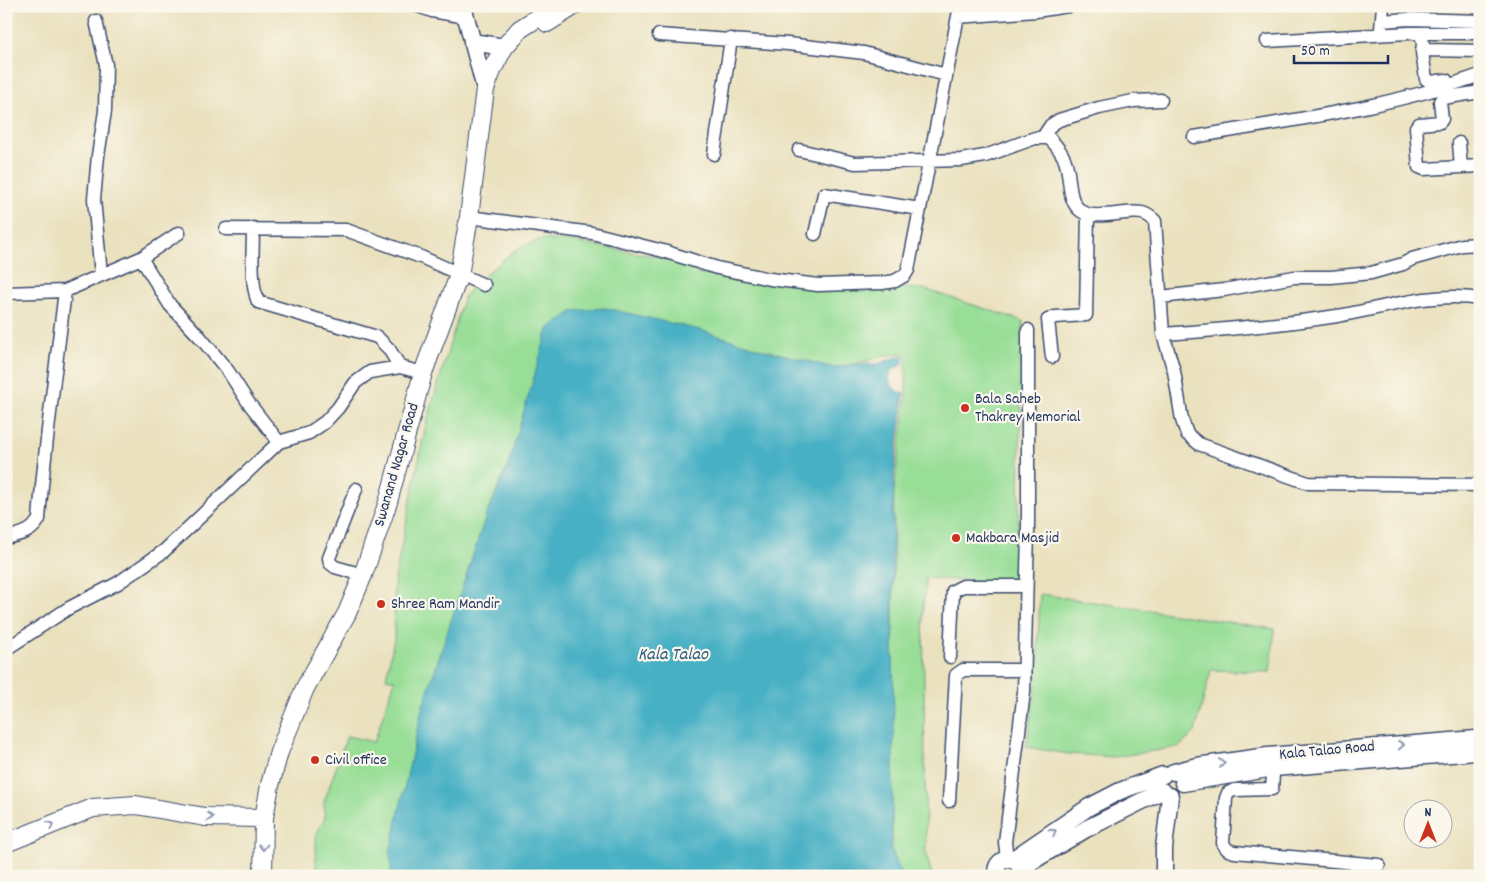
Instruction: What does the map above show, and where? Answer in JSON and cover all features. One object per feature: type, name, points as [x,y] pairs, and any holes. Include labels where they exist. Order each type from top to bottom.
[{"type":"main road","points":[[485,89],[493,68],[508,42],[520,29],[556,6]]},
{"type":"main road","points":[[508,42],[523,37],[574,6]]},
{"type":"main road","name":"Swanand Nagar Road","points":[[263,876],[264,818],[270,785],[287,730],[305,688],[348,613],[363,575],[388,502],[423,373],[459,275],[469,217],[485,89]]},
{"type":"main road","points":[[6,843],[93,808],[136,805],[205,817],[264,818]]},
{"type":"street","points":[[418,6],[432,11],[465,12]]},
{"type":"street","points":[[469,217],[592,233],[663,251],[717,268],[770,279],[818,285],[895,281],[905,275],[908,270],[959,12],[1027,12],[1068,6]]},
{"type":"street","points":[[1382,36],[1383,6]]},
{"type":"street","name":"Swanand Nagar Road","points":[[465,12],[485,89]]},
{"type":"street","points":[[1382,21],[1410,13],[1480,21]]},
{"type":"street","points":[[1410,13],[1415,33],[1423,44],[1422,52],[1426,79],[1430,82],[1454,79],[1480,68]]},
{"type":"street","points":[[96,21],[106,65],[105,111],[94,199],[101,275]]},
{"type":"street","points":[[1267,41],[1415,33],[1480,33]]},
{"type":"street","points":[[659,35],[731,39],[864,53],[946,75]]},
{"type":"street","points":[[714,154],[731,39]]},
{"type":"street","points":[[472,42],[508,42]]},
{"type":"street","points":[[1422,52],[1427,50],[1480,51]]},
{"type":"street","points":[[1194,137],[1382,104],[1456,84],[1480,75]]},
{"type":"street","points":[[1480,92],[1443,98],[1440,101],[1442,119],[1440,122],[1418,124],[1416,127],[1419,166],[1424,169],[1480,166]]},
{"type":"street","points":[[1043,137],[1051,124],[1059,120],[1099,108],[1133,101],[1161,100]]},
{"type":"street","points":[[799,150],[855,163],[961,160],[985,156],[1043,137],[1049,138],[1055,144],[1066,163],[1072,200],[1083,213],[1144,213],[1156,221],[1163,334],[1174,371],[1182,420],[1187,434],[1199,444],[1308,483],[1480,484]]},
{"type":"street","points":[[1459,143],[1461,167]]},
{"type":"street","points":[[815,234],[824,194],[920,209]]},
{"type":"street","points":[[1052,357],[1048,320],[1055,316],[1086,315],[1088,214]]},
{"type":"street","points":[[253,228],[255,294],[258,302],[377,337],[389,349],[400,367]]},
{"type":"street","points":[[226,229],[346,230],[421,257],[484,285]]},
{"type":"street","points":[[6,294],[65,291],[141,258],[179,233]]},
{"type":"street","points":[[1160,297],[1224,290],[1294,277],[1331,277],[1371,272],[1462,245],[1480,244]]},
{"type":"street","points":[[141,258],[170,305],[228,371],[248,402],[279,442]]},
{"type":"street","points":[[6,538],[30,531],[39,519],[44,452],[65,291]]},
{"type":"street","points":[[1163,334],[1247,328],[1328,317],[1434,297],[1480,299]]},
{"type":"street","points":[[1020,867],[1005,842],[1024,692],[1028,330]]},
{"type":"street","points":[[6,649],[69,608],[118,582],[164,551],[279,442],[309,432],[325,422],[338,408],[355,383],[370,372],[400,367],[423,373]]},
{"type":"street","points":[[356,489],[329,558],[330,563],[335,567],[363,575]]},
{"type":"street","points":[[950,657],[953,591],[963,586],[1026,586]]},
{"type":"street","points":[[970,663],[1024,666]]},
{"type":"street","points":[[949,801],[956,675],[963,670],[1024,666]]},
{"type":"street","name":"Kala Talao Road","points":[[1274,762],[1476,739],[1480,741]]},
{"type":"street","name":"Kala Talao Road","points":[[1020,867],[1086,829],[1128,808],[1198,766],[1476,752],[1480,750]]},
{"type":"street","points":[[1274,762],[1272,789],[1234,790],[1228,793],[1223,843],[1225,848],[1235,852],[1379,864]]},
{"type":"street","points":[[1164,876],[1164,848],[1171,783]]},
{"type":"street","name":"Kala Talao Road","points":[[1020,867],[1088,807],[1120,791],[1171,783]]},
{"type":"street","points":[[1120,791],[1128,808]]},
{"type":"street","points":[[996,875],[998,864],[1020,867]]},
{"type":"green space","points":[[542,239],[575,242],[806,283],[924,289],[1023,321],[1017,584],[926,578],[923,606],[926,852],[932,876],[902,876],[892,850],[894,491],[906,398],[906,355],[901,353],[834,368],[700,330],[507,467],[487,513],[422,709],[391,852],[391,876],[316,876],[316,835],[325,818],[324,802],[347,736],[374,742],[395,680],[386,678],[394,639],[394,583],[425,429],[464,296],[485,275],[515,250]]},
{"type":"green space","points":[[1040,594],[1275,629],[1270,672],[1211,670],[1195,732],[1179,747],[1114,757],[1069,754],[1026,747],[1036,685]]},
{"type":"water","name":"Kala Talao","points":[[606,308],[700,330],[834,368],[856,364],[877,364],[903,355],[903,365],[892,371],[889,379],[893,388],[904,394],[894,476],[892,554],[894,733],[891,850],[902,876],[391,876],[390,852],[422,709],[487,513],[507,469],[548,329],[573,311]]},
{"type":"place","name":"Bala Saheb Thakrey Memorial","points":[[965,408]]},
{"type":"place","name":"Makbara Masjid","points":[[956,538]]},
{"type":"place","name":"Shree Ram Mandir","points":[[381,604]]},
{"type":"place","name":"Civil office","points":[[315,760]]}]
